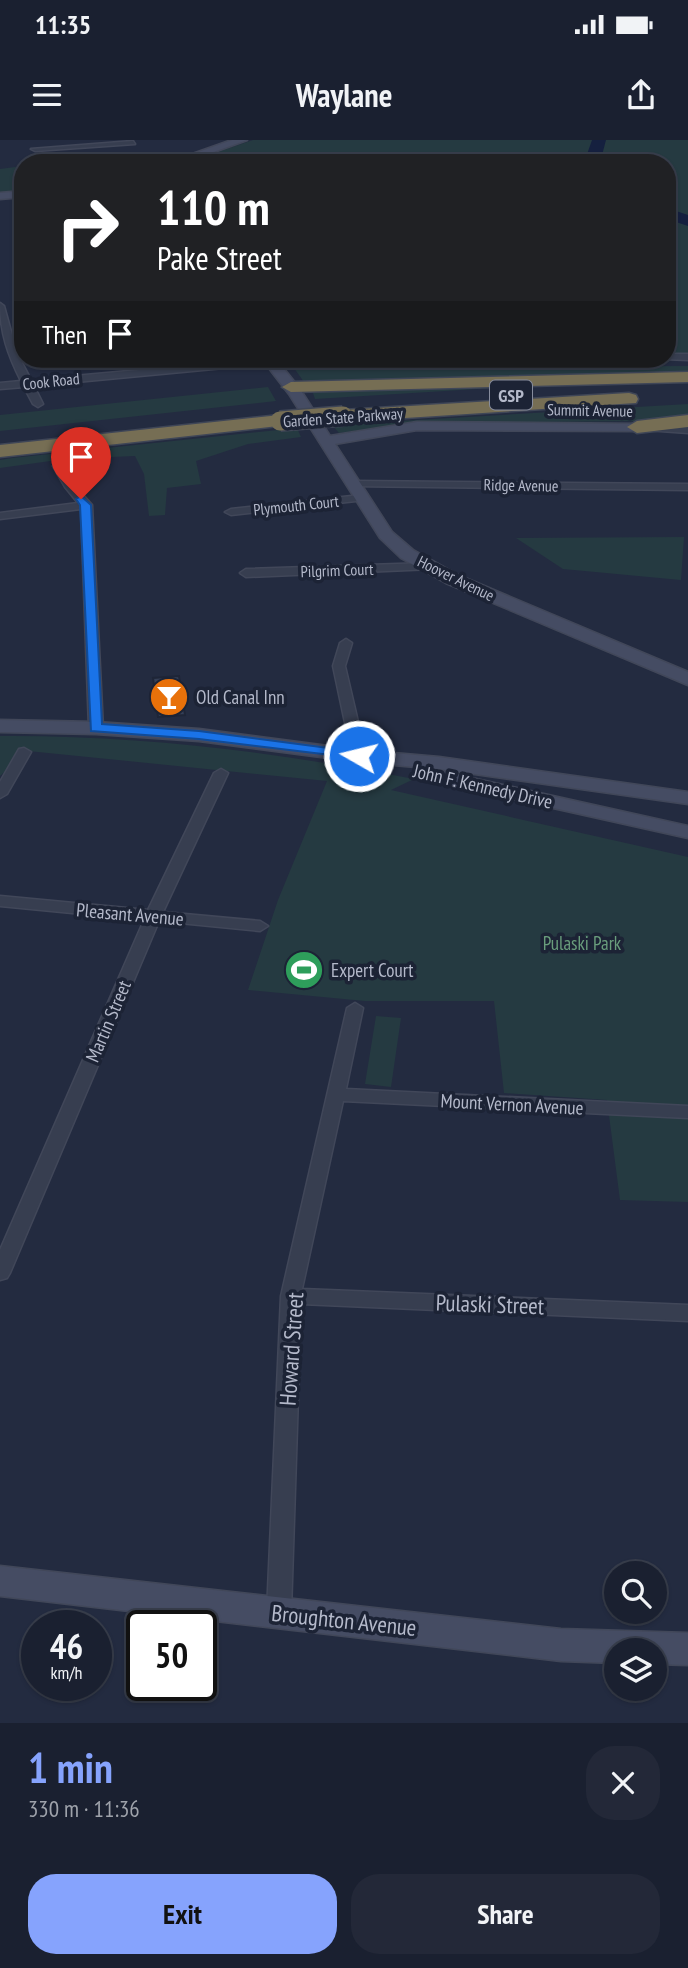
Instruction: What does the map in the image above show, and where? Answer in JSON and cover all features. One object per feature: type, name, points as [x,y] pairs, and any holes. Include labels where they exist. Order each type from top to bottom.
[{"type":"highway","points":[[291,387],[688,377]]},
{"type":"highway","name":"Garden State Parkway","points":[[0,438],[339,411],[683,392]]},
{"type":"highway","name":"Garden State Parkway","points":[[339,411],[647,398]]},
{"type":"highway","name":"Garden State Parkway","points":[[0,451],[277,416]]},
{"type":"highway","points":[[637,427],[688,421]]},
{"type":"street","points":[[32,140],[37,153],[132,141],[140,153]]},
{"type":"street","points":[[199,154],[242,140]]},
{"type":"street","points":[[0,306],[14,357]]},
{"type":"street","points":[[19,368],[38,404]]},
{"type":"street","name":"Cook Road","points":[[0,386],[188,368]]},
{"type":"street","name":"Hoover Avenue","points":[[276,368],[291,387],[386,535],[407,554],[428,567],[688,679]]},
{"type":"street","name":"Summit Avenue","points":[[325,441],[417,426],[637,427],[688,430]]},
{"type":"street","points":[[58,466],[70,487],[86,505],[96,728]]},
{"type":"street","name":"Ridge Avenue","points":[[357,491],[688,487]]},
{"type":"street","name":"Plymouth Court","points":[[231,512],[357,491]]},
{"type":"street","points":[[0,516],[86,505]]},
{"type":"street","name":"Pilgrim Court","points":[[246,573],[428,567]]},
{"type":"street","points":[[346,643],[339,666],[359,756]]},
{"type":"street","points":[[0,726],[96,728],[199,735],[359,756],[439,763],[688,798]]},
{"type":"street","points":[[0,794],[24,752]]},
{"type":"street","name":"John F. Kennedy Drive","points":[[359,756],[434,767],[688,821]]},
{"type":"street","name":"John F. Kennedy Drive","points":[[359,756],[435,776],[688,832]]},
{"type":"street","name":"Martin Street","points":[[0,1273],[153,916],[221,772]]},
{"type":"street","name":"Pleasant Avenue","points":[[0,901],[260,926]]},
{"type":"street","name":"Howard Street","points":[[279,1612],[291,1296],[355,1008]]},
{"type":"street","name":"Mount Vernon Avenue","points":[[336,1095],[688,1112]]},
{"type":"street","name":"Pulaski Street","points":[[291,1296],[688,1313]]},
{"type":"street","name":"Broughton Avenue","points":[[0,1581],[561,1645],[688,1649]]},
{"type":"green space","points":[[253,140],[688,140],[688,355],[676,355],[676,154],[212,154]]},
{"type":"green space","points":[[14,167],[14,192],[0,194],[0,169]]},
{"type":"green space","points":[[688,366],[688,373],[304,382],[294,368],[676,368]]},
{"type":"green space","points":[[577,383],[315,399],[312,390]]},
{"type":"green space","points":[[268,387],[276,401],[0,431],[0,415]]},
{"type":"green space","points":[[688,404],[688,416],[647,421],[419,423],[339,433],[332,425]]},
{"type":"green space","points":[[297,428],[301,437],[248,444],[196,461],[201,484],[167,488],[165,515],[149,516],[144,474],[135,456],[65,459],[0,468],[0,460],[12,458]]},
{"type":"green space","points":[[684,537],[681,580],[563,569],[516,538]]},
{"type":"green space","name":"Pulaski Park","points":[[0,736],[156,742],[260,753],[363,769],[414,779],[391,790],[688,857],[688,1202],[620,1200],[607,1100],[504,1093],[494,1001],[365,1001],[248,990],[278,900],[327,781],[28,751],[0,776]]},
{"type":"green space","points":[[376,1016],[401,1018],[391,1087],[365,1084]]},
{"type":"building","name":"Old Canal Inn","points":[[179,676],[185,715],[158,717],[153,678]]},
{"type":"waterway","points":[[595,154],[599,140]]},
{"type":"waterway","points":[[676,216],[688,221]]},
{"type":"place","name":"Old Canal Inn","points":[[169,697]]},
{"type":"place","name":"Expert Court","points":[[304,970]]},
{"type":"route","points":[[81,499],[86,505],[96,728],[199,735],[359,756]]}]
